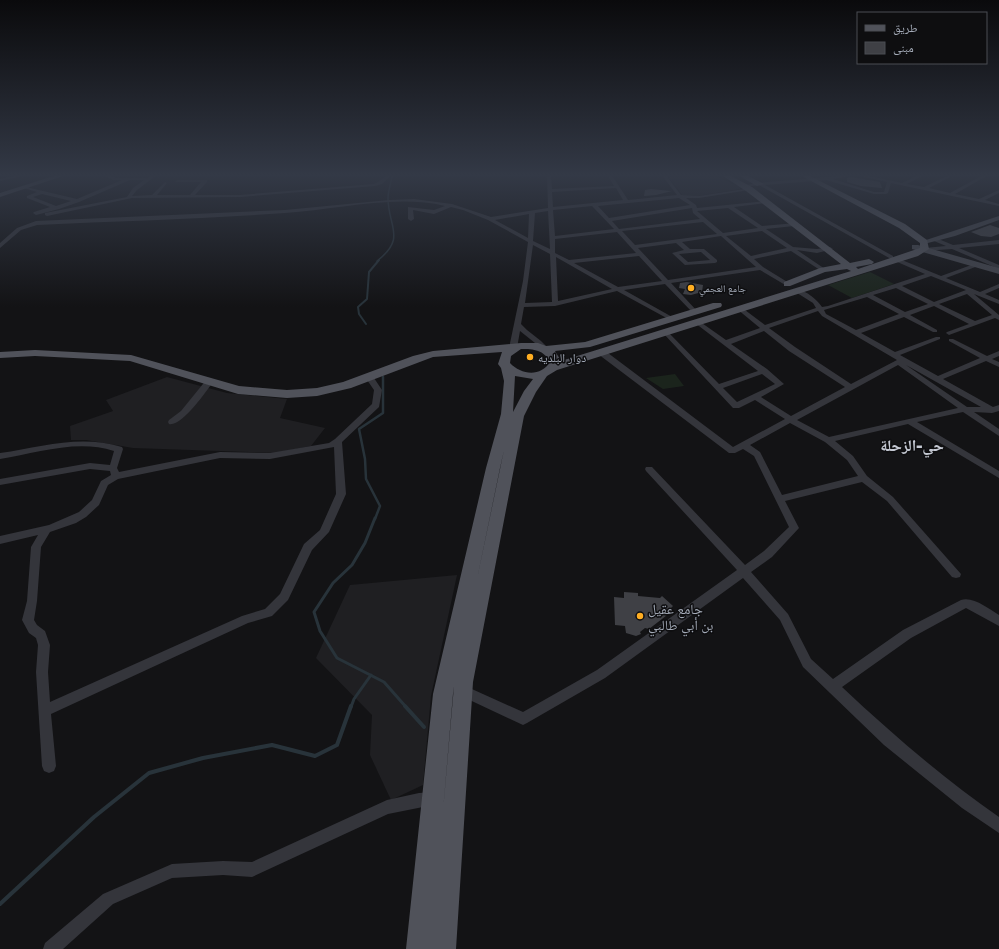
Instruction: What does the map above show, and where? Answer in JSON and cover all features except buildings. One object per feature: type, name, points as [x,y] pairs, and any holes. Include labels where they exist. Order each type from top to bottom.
[{"type":"main road","points":[[786,218],[849,264],[855,273]]},
{"type":"main road","points":[[0,355],[35,353],[131,358],[238,390],[267,394],[295,394],[325,390],[369,377],[417,358],[433,354],[529,346],[546,349],[586,346],[672,320],[712,317],[855,273],[894,259],[921,247],[910,234],[887,218]]},
{"type":"main road","points":[[443,949],[463,691],[518,416],[530,391],[543,374],[554,367],[665,332],[716,306],[787,284],[819,271],[849,264],[894,259]]},
{"type":"main road","points":[[819,271],[824,276],[838,278]]},
{"type":"main road","points":[[712,317],[718,312],[716,306]]},
{"type":"main road","points":[[419,949],[443,694],[493,468],[507,414],[510,380],[505,364],[508,351],[514,348]]},
{"type":"main road","points":[[546,349],[555,357],[556,362],[554,367]]},
{"type":"main road","points":[[468,352],[505,364],[523,375],[543,374]]},
{"type":"street","points":[[0,246],[19,229],[36,223],[137,218]]},
{"type":"street","points":[[490,219],[494,218]]},
{"type":"street","points":[[514,348],[523,305],[532,242],[532,218]]},
{"type":"street","points":[[551,218],[554,254],[554,304]]},
{"type":"street","points":[[608,220],[620,218]]},
{"type":"street","points":[[747,218],[791,248],[819,271]]},
{"type":"street","points":[[821,218],[894,259],[999,302]]},
{"type":"street","points":[[921,247],[966,228],[998,218]]},
{"type":"street","points":[[490,219],[672,320]]},
{"type":"street","points":[[608,220],[666,281],[696,317],[726,343],[780,384],[736,406],[665,332]]},
{"type":"street","points":[[552,238],[704,220],[761,268],[787,284]]},
{"type":"street","points":[[634,247],[723,236],[794,224]]},
{"type":"street","points":[[910,234],[938,239],[999,267]]},
{"type":"street","points":[[677,241],[689,252]]},
{"type":"street","points":[[921,247],[954,247],[999,242]]},
{"type":"street","points":[[921,247],[999,271]]},
{"type":"street","points":[[750,258],[791,248],[817,251],[830,249]]},
{"type":"street","points":[[702,250],[715,261],[687,264],[675,253],[689,252],[702,250]]},
{"type":"street","points":[[568,262],[640,254]]},
{"type":"street","points":[[701,263],[714,274]]},
{"type":"street","points":[[941,278],[976,265]]},
{"type":"street","points":[[523,305],[554,304],[618,289],[761,268]]},
{"type":"street","points":[[726,343],[819,309],[829,308],[931,274]]},
{"type":"street","points":[[897,286],[975,324]]},
{"type":"street","points":[[980,294],[999,286]]},
{"type":"street","points":[[796,290],[816,302],[824,315],[897,359],[995,409]]},
{"type":"street","points":[[854,333],[968,290]]},
{"type":"street","points":[[968,290],[998,317]]},
{"type":"street","points":[[868,295],[937,334],[950,336],[999,365]]},
{"type":"street","points":[[989,297],[999,306]]},
{"type":"street","points":[[739,308],[792,350],[850,387]]},
{"type":"street","points":[[950,336],[975,324],[998,317]]},
{"type":"street","points":[[518,325],[522,332],[541,342],[546,349]]},
{"type":"street","points":[[601,352],[732,451],[850,387],[937,334]]},
{"type":"street","points":[[937,380],[999,353]]},
{"type":"street","points":[[897,359],[999,433]]},
{"type":"street","points":[[718,387],[764,372]]},
{"type":"street","points":[[0,482],[90,466],[115,472],[220,455],[270,456],[331,445],[338,441],[376,406],[378,390],[369,377]]},
{"type":"street","points":[[172,422],[184,413],[210,381]]},
{"type":"street","points":[[755,396],[791,420],[828,440],[850,458],[864,478],[890,499],[956,574]]},
{"type":"street","points":[[828,440],[964,409],[995,409]]},
{"type":"street","points":[[909,421],[999,475]]},
{"type":"street","points":[[45,711],[246,619],[268,613],[284,597],[308,547],[324,532],[336,508],[341,494],[338,441]]},
{"type":"street","points":[[0,456],[71,444],[90,443],[119,449],[115,472],[104,483],[100,497],[92,508],[71,521],[0,540]]},
{"type":"street","points":[[463,691],[523,719],[601,674],[768,554],[794,528],[757,454],[744,445]]},
{"type":"street","points":[[649,469],[744,571],[784,617],[807,663],[889,740],[999,826]]},
{"type":"street","points":[[780,499],[864,478]]},
{"type":"street","points":[[47,528],[36,547],[32,601],[28,620],[33,629],[41,635],[44,645],[42,672],[49,766]]},
{"type":"street","points":[[832,687],[907,634],[965,603],[974,606],[999,621]]},
{"type":"street","points":[[51,949],[108,899],[172,871],[223,868],[252,870],[387,807],[419,800],[433,799]]},
{"type":"shaded area","points":[[870,272],[894,284],[852,298],[828,285]]},
{"type":"shaded area","points":[[675,374],[684,386],[663,389],[646,378]]},
{"type":"shaded area","points":[[167,377],[227,393],[287,399],[280,418],[325,428],[311,446],[276,453],[133,448],[86,440],[71,440],[70,426],[113,411],[106,400]]},
{"type":"shaded area","points":[[457,575],[431,696],[423,785],[391,800],[370,755],[372,715],[316,658],[350,585]]},
{"type":"waterway","points":[[377,261],[386,253],[394,239],[391,218]]},
{"type":"waterway","points":[[366,324],[359,314],[358,307],[367,299],[369,272],[379,260]]},
{"type":"waterway","points":[[375,519],[380,506],[366,479],[365,459],[359,429],[383,413],[383,377]]},
{"type":"waterway","points":[[371,675],[337,658],[320,631],[314,612],[333,583],[352,565],[365,543],[375,518]]},
{"type":"waterway","points":[[351,707],[354,699],[371,675]]},
{"type":"waterway","points":[[371,675],[384,682],[406,707]]},
{"type":"waterway","points":[[0,904],[94,817],[149,773],[203,758],[272,745],[315,756],[337,745],[351,706]]},
{"type":"waterway","points":[[405,706],[424,727]]},
{"type":"place","name":"جامع العجمي","points":[[691,288]]},
{"type":"place","name":"دوار البلديه","points":[[530,357]]},
{"type":"place","name":"جامع عقيل بن أبي طالبي","points":[[640,616]]},
{"type":"district","name":"حي-الزحلة","points":[[912,445]]}]
